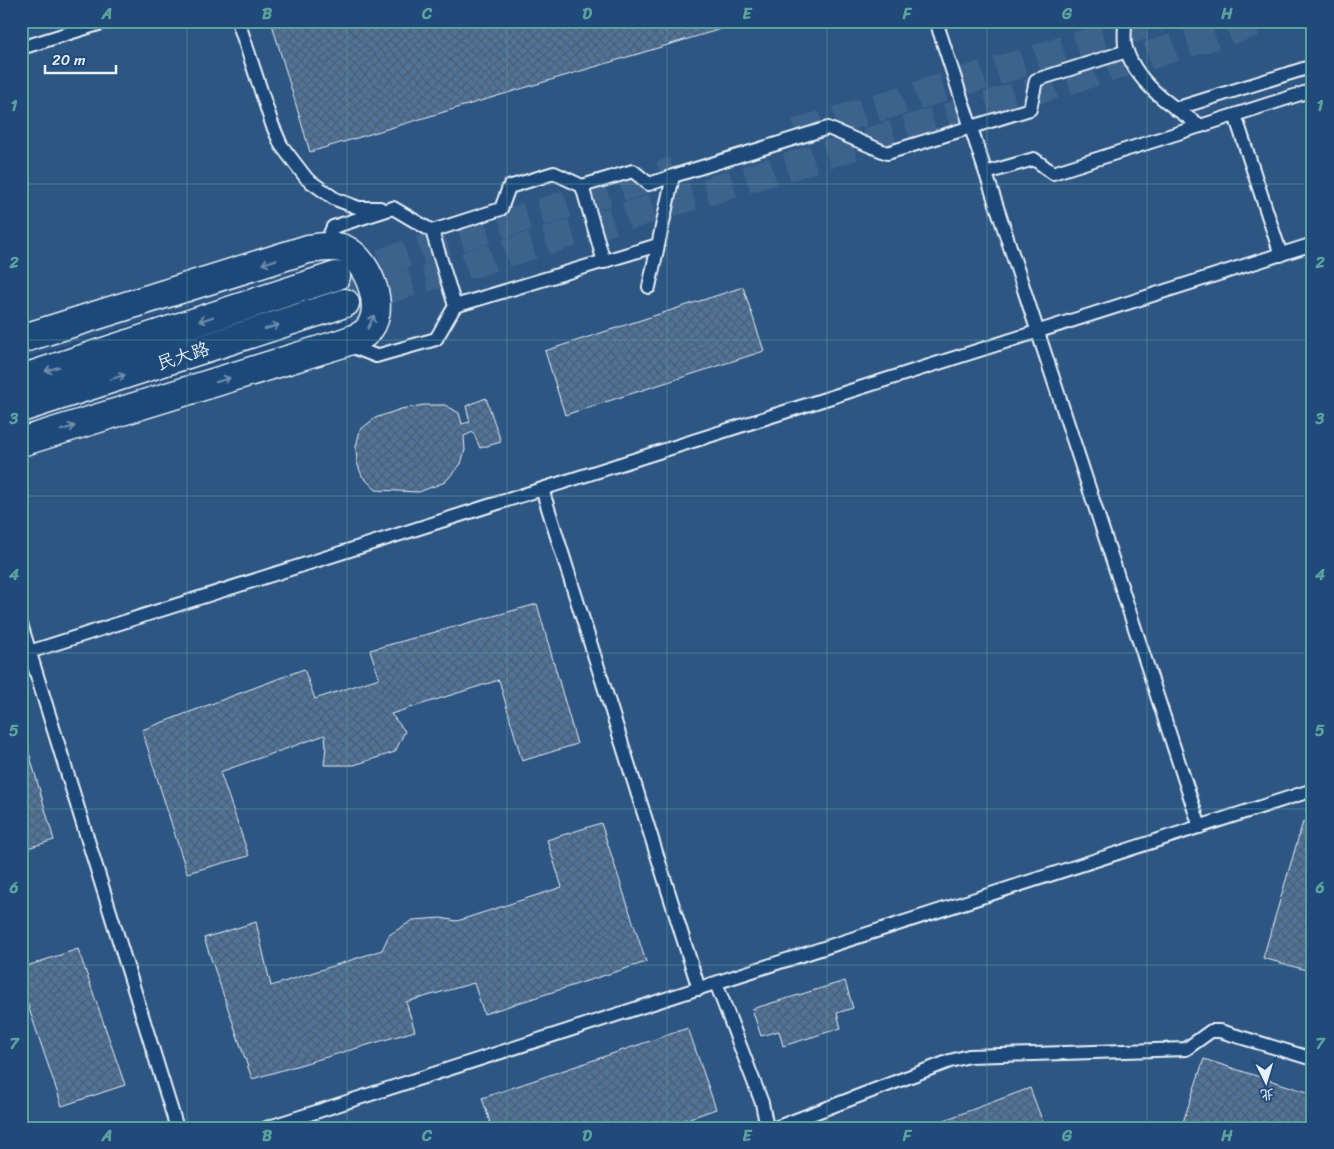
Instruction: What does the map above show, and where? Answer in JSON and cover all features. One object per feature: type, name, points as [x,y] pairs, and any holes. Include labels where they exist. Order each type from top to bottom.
[{"type":"street","points":[[21,339],[308,250],[323,248],[344,249],[357,258],[368,275],[376,301],[373,322],[364,333],[344,343],[21,442]]},
{"type":"street","name":"民大路","points":[[21,379],[336,276]]},
{"type":"street","name":"民大路","points":[[21,408],[345,303]]},
{"type":"lane","points":[[21,48],[108,21]]},
{"type":"lane","points":[[238,21],[280,146],[307,179],[335,199],[359,208],[393,208],[432,231],[456,306]]},
{"type":"lane","points":[[936,21],[1200,827]]},
{"type":"lane","points":[[1124,21],[1127,51],[1139,73],[1154,91],[1175,109],[1201,126]]},
{"type":"lane","points":[[432,231],[501,209],[509,187],[554,173],[582,186],[632,171],[649,184],[828,128],[887,153],[1030,109],[1036,80],[1127,51]]},
{"type":"lane","points":[[1175,109],[1313,66]]},
{"type":"lane","points":[[986,173],[1034,160],[1053,174],[1313,90]]},
{"type":"lane","points":[[1235,115],[1281,255]]},
{"type":"lane","points":[[649,287],[673,176]]},
{"type":"lane","points":[[582,186],[604,262]]},
{"type":"lane","points":[[323,248],[333,227],[393,208]]},
{"type":"lane","points":[[29,652],[1313,244]]},
{"type":"lane","points":[[344,343],[376,356],[436,339],[456,306],[658,245]]},
{"type":"lane","points":[[542,489],[699,989]]},
{"type":"lane","points":[[21,624],[177,1128]]},
{"type":"lane","points":[[266,1128],[1313,790]]},
{"type":"lane","points":[[716,983],[762,1103],[767,1128]]},
{"type":"lane","points":[[775,1128],[950,1060],[969,1056],[1186,1049],[1211,1030],[1313,1059]]},
{"type":"shaded area","points":[[21,21],[1313,21],[1313,1128],[21,1128],[21,422],[352,325],[331,262],[21,359]]},
{"type":"building","points":[[271,21],[748,21],[310,152]]},
{"type":"building","points":[[743,287],[764,351],[565,415],[545,351]]},
{"type":"building","points":[[486,398],[501,442],[480,448],[473,432],[464,436],[465,450],[461,464],[445,482],[419,492],[376,490],[362,476],[357,463],[356,447],[360,430],[375,418],[401,409],[424,405],[445,405],[459,413],[462,424],[470,422],[466,406]]},
{"type":"building","points":[[537,604],[577,744],[522,761],[499,680],[391,714],[405,731],[395,752],[354,765],[324,765],[325,735],[220,772],[249,856],[187,873],[142,730],[304,669],[315,699],[379,678],[370,650]]},
{"type":"building","points":[[21,725],[54,840],[21,850]]},
{"type":"building","points":[[1303,822],[1313,825],[1313,972],[1263,958]]},
{"type":"building","points":[[601,823],[646,962],[484,1014],[474,983],[406,1002],[415,1031],[252,1079],[204,938],[256,922],[271,986],[382,950],[389,935],[413,920],[441,918],[457,921],[562,887],[547,840]]},
{"type":"building","points":[[78,949],[125,1085],[62,1106],[21,985],[21,968]]},
{"type":"building","points":[[845,981],[853,1008],[837,1013],[841,1028],[783,1046],[779,1031],[761,1036],[752,1009]]},
{"type":"building","points":[[688,1028],[716,1109],[661,1128],[492,1128],[482,1098]]},
{"type":"building","points":[[1204,1059],[1313,1094],[1313,1128],[1181,1128]]},
{"type":"building","points":[[1030,1088],[1045,1128],[923,1128]]},
{"type":"tunnel","points":[[796,133],[1158,21]]},
{"type":"tunnel","points":[[345,303],[1261,21]]},
{"type":"tunnel","points":[[340,275],[674,171]]}]
